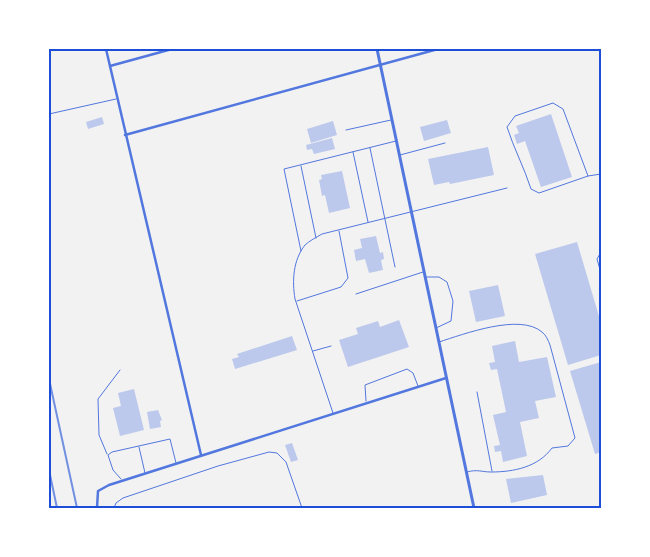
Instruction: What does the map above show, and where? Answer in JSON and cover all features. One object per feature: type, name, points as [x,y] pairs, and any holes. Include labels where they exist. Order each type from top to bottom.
[{"type":"street","points":[[106,49],[201,455]]},
{"type":"street","points":[[110,66],[172,49]]},
{"type":"street","points":[[377,49],[474,508]]},
{"type":"street","points":[[125,135],[438,49]]},
{"type":"street","points":[[97,508],[98,491],[123,481],[446,378]]},
{"type":"lane","points":[[49,114],[117,99]]},
{"type":"lane","points":[[588,176],[563,109],[559,105],[554,103],[515,116],[510,120],[507,127],[517,157],[522,162],[534,192],[539,193],[588,176],[601,174]]},
{"type":"lane","points":[[346,130],[392,120]]},
{"type":"lane","points":[[302,252],[284,169],[396,141]]},
{"type":"lane","points":[[400,155],[445,143]]},
{"type":"lane","points":[[370,147],[395,267]]},
{"type":"lane","points":[[353,152],[368,223]]},
{"type":"lane","points":[[301,165],[316,238]]},
{"type":"lane","points":[[333,414],[296,302],[292,281],[306,244],[316,238],[339,230],[507,188]]},
{"type":"lane","points":[[296,302],[341,287],[348,278],[339,230]]},
{"type":"lane","points":[[601,252],[597,259],[601,273]]},
{"type":"lane","points":[[356,294],[424,272]]},
{"type":"lane","points":[[425,277],[439,277],[447,282],[453,301],[451,321],[436,329]]},
{"type":"lane","points":[[438,342],[461,335],[520,323],[536,328],[544,333],[550,345],[575,438],[568,446],[552,448],[541,461],[519,469],[492,472],[478,469],[466,472]]},
{"type":"lane","points":[[312,351],[331,346]]},
{"type":"lane","points":[[366,403],[364,384],[407,369],[413,372],[418,386]]},
{"type":"lane","points":[[120,370],[98,399],[99,435],[114,470],[123,481]]},
{"type":"lane","points":[[477,392],[492,472]]},
{"type":"lane","points":[[108,455],[112,452],[170,439],[176,464]]},
{"type":"lane","points":[[139,447],[145,474]]},
{"type":"lane","points":[[114,508],[116,503],[123,498],[218,466],[269,452],[277,452],[286,462],[302,508]]},
{"type":"building","points":[[551,114],[572,177],[541,187],[525,141],[517,144],[514,135],[519,133],[516,126]]},
{"type":"building","points":[[102,117],[104,124],[88,129],[86,122]]},
{"type":"building","points":[[447,120],[451,133],[424,141],[420,127]]},
{"type":"building","points":[[333,121],[337,135],[311,143],[307,129]]},
{"type":"building","points":[[332,138],[335,149],[314,154],[312,149],[307,150],[306,145]]},
{"type":"building","points":[[488,147],[494,175],[450,184],[449,182],[434,185],[428,159]]},
{"type":"building","points":[[342,171],[350,208],[329,213],[325,195],[322,196],[319,180],[322,179],[321,175]]},
{"type":"building","points":[[376,236],[380,253],[383,252],[384,259],[381,260],[383,270],[369,273],[365,259],[356,261],[354,250],[362,248],[360,239]]},
{"type":"building","points":[[577,242],[601,323],[601,355],[568,365],[535,254]]},
{"type":"building","points":[[498,285],[505,316],[476,322],[469,291]]},
{"type":"building","points":[[399,320],[409,347],[348,367],[339,340],[358,334],[356,328],[378,321],[380,327]]},
{"type":"building","points":[[292,336],[297,350],[235,369],[232,359],[239,357],[237,354]]},
{"type":"building","points":[[515,341],[519,362],[547,357],[556,397],[535,401],[539,418],[520,422],[527,456],[503,462],[501,451],[495,452],[494,446],[500,445],[493,415],[506,412],[497,369],[491,370],[489,363],[495,362],[492,346]]},
{"type":"building","points":[[601,362],[601,452],[595,454],[570,371]]},
{"type":"building","points":[[134,389],[144,430],[120,436],[113,408],[121,406],[118,393]]},
{"type":"building","points":[[158,410],[162,420],[160,421],[161,427],[150,429],[147,412]]},
{"type":"building","points":[[292,443],[298,460],[291,462],[285,445]]},
{"type":"building","points":[[543,475],[547,495],[511,503],[506,479]]},
{"type":"railway","points":[[49,379],[77,508]]},
{"type":"railway","points":[[49,470],[57,508]]}]
